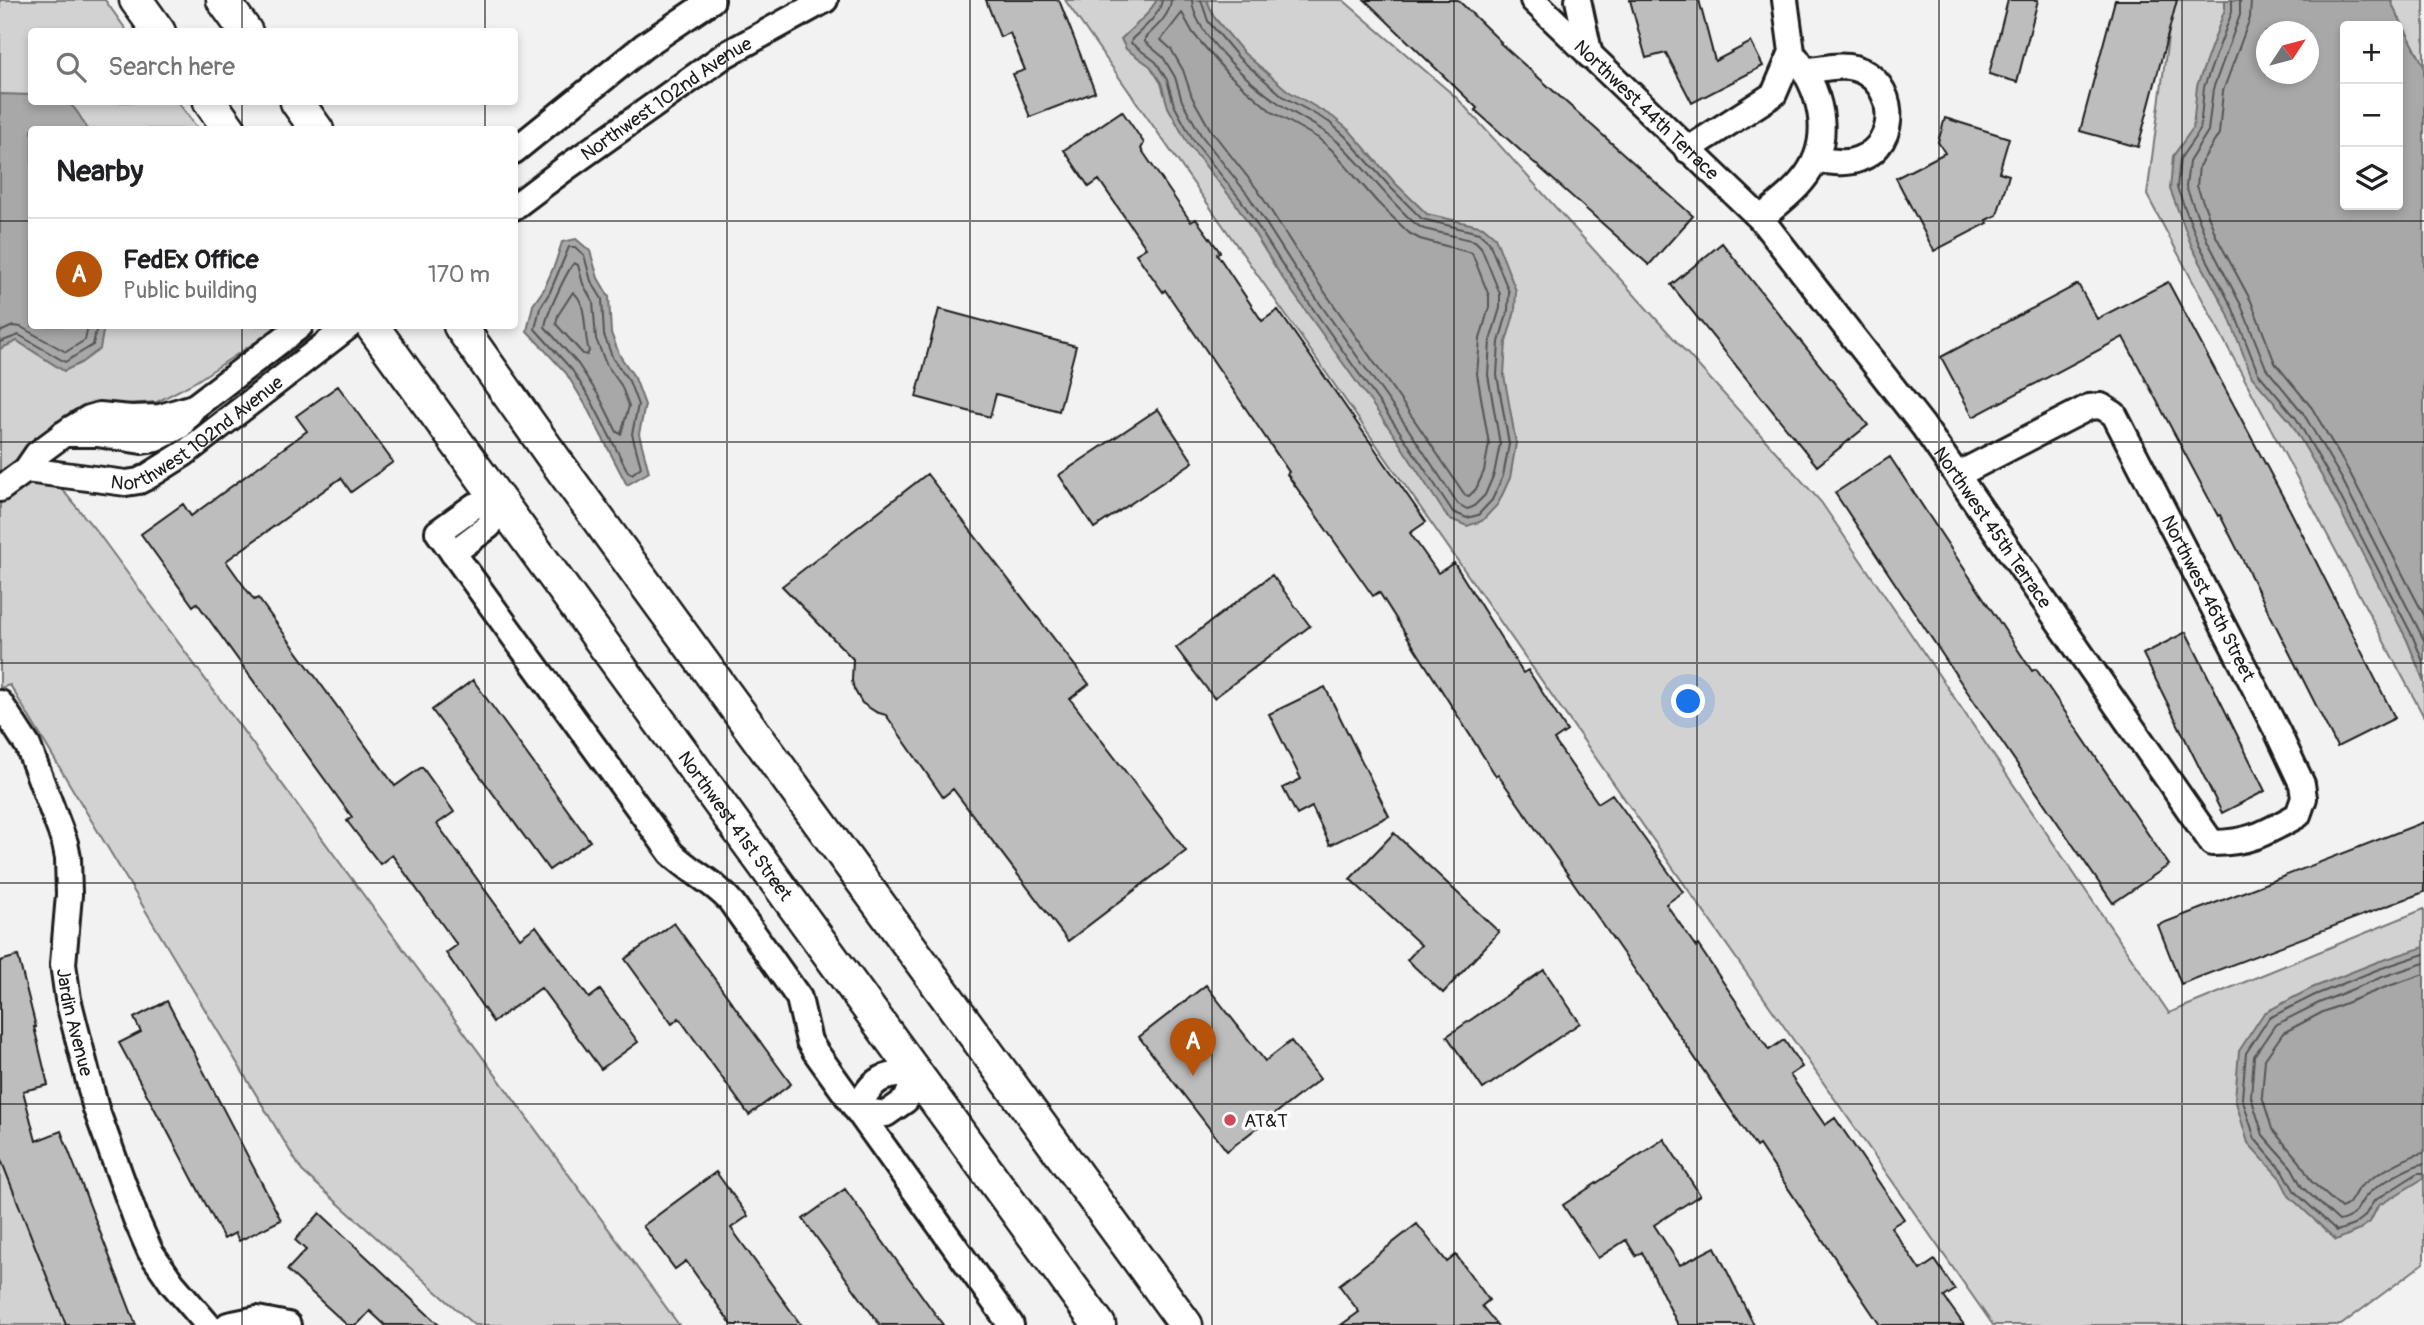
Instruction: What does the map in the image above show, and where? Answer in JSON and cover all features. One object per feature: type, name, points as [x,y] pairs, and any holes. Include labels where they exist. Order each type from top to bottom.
[{"type":"main road","points":[[136,0],[156,28]]},
{"type":"main road","points":[[223,0],[243,28]]},
{"type":"main road","points":[[212,105],[227,126]]},
{"type":"main road","points":[[299,105],[314,126]]},
{"type":"main road","name":"Northwest 41st Street","points":[[374,329],[1099,1325]]},
{"type":"main road","points":[[462,329],[1186,1325]]},
{"type":"street","points":[[518,148],[644,46],[712,0]]},
{"type":"street","name":"Northwest 102nd Avenue","points":[[518,204],[726,55],[825,0]]},
{"type":"street","name":"Northwest 44th Terrace","points":[[1533,0],[1761,219]]},
{"type":"street","points":[[1578,0],[1591,57]]},
{"type":"street","points":[[1761,219],[1802,181],[1816,160],[1823,137],[1816,95],[1798,62],[1785,0]]},
{"type":"street","points":[[1687,150],[1774,94],[1798,62]]},
{"type":"street","points":[[1798,62],[1855,68],[1870,76],[1882,88],[1888,103],[1889,120],[1885,136],[1875,150],[1861,159],[1845,163],[1816,160]]},
{"type":"street","name":"Northwest 45th Terrace","points":[[1761,219],[1923,426],[2212,843]]},
{"type":"street","name":"Northwest 102nd Avenue","points":[[74,434],[142,441],[156,439],[180,426],[194,407],[296,329]]},
{"type":"street","name":"Northwest 102nd Avenue","points":[[26,470],[126,483],[142,480],[185,453],[345,329]]},
{"type":"street","name":"Northwest 102nd Avenue","points":[[0,489],[26,470],[37,454],[74,434],[89,418],[99,415],[160,417],[194,407]]},
{"type":"street","name":"Northwest 46th Street","points":[[1956,475],[2089,407],[2101,407],[2114,414],[2302,784],[2304,799],[2298,816],[2263,835],[2234,843],[2212,843]]},
{"type":"street","points":[[74,434],[79,450],[76,475]]},
{"type":"street","points":[[142,441],[138,452],[142,480]]},
{"type":"street","points":[[500,500],[474,506],[438,532],[671,853],[686,867],[723,892],[732,903],[790,984],[802,1006],[809,1041],[1011,1325]]},
{"type":"street","points":[[453,553],[489,526],[500,500]]},
{"type":"street","name":"Jardin Avenue","points":[[0,703],[28,746],[65,843],[69,895],[63,964],[68,999],[96,1109],[150,1251],[172,1283],[208,1325]]},
{"type":"street","points":[[858,1110],[886,1114],[906,1100],[917,1073]]},
{"type":"street","points":[[228,1325],[257,1319],[288,1325]]},
{"type":"shaded area","points":[[0,0],[105,0],[125,28],[28,28],[28,105],[180,105],[196,126],[28,126],[28,329],[275,329],[195,382],[157,402],[110,405],[71,414],[27,447],[98,533],[679,1325],[474,1325],[302,1171],[10,685],[0,688]]},
{"type":"shaded area","points":[[1065,0],[1343,0],[1458,99],[1821,502],[2169,1013],[2424,909],[2424,1263],[2341,1325],[1993,1325]]},
{"type":"shaded area","points":[[2173,0],[2424,0],[2424,717],[2147,195]]},
{"type":"shaded area","points":[[0,1151],[71,1325],[0,1325]]},
{"type":"water","points":[[1157,0],[1207,0],[1214,17],[1244,53],[1288,91],[1333,117],[1350,131],[1396,184],[1427,214],[1483,227],[1495,237],[1516,291],[1515,311],[1506,342],[1504,375],[1516,443],[1510,478],[1498,504],[1482,521],[1467,526],[1448,518],[1392,432],[1281,276],[1236,204],[1188,144],[1168,107],[1161,83],[1150,66],[1126,49],[1121,39],[1147,14]]},
{"type":"water","points":[[2225,0],[2390,0],[2401,21],[2340,21],[2340,210],[2403,210],[2403,25],[2424,66],[2424,682],[2407,640],[2328,487],[2290,421],[2252,377],[2227,312],[2192,247],[2170,189],[2173,156],[2193,128],[2197,86],[2225,9]]},
{"type":"water","points":[[0,94],[28,95],[28,105],[69,105],[76,110],[85,126],[28,126],[28,329],[103,329],[100,349],[64,371],[17,341],[0,349]]},
{"type":"water","points":[[576,239],[590,251],[598,278],[609,297],[611,333],[620,356],[635,378],[645,405],[639,434],[649,472],[627,485],[566,373],[527,331],[533,305],[544,289],[562,242]]},
{"type":"water","points":[[2424,947],[2424,1178],[2378,1206],[2370,1222],[2336,1240],[2289,1196],[2280,1178],[2248,1143],[2235,1099],[2239,1051],[2264,1013],[2312,988]]},
{"type":"building","points":[[986,0],[1059,0],[1095,92],[1030,117],[1013,74],[1025,70],[1010,33],[1000,37]]},
{"type":"building","points":[[1365,0],[1458,0],[1500,43],[1693,216],[1649,265],[1475,110],[1477,108]]},
{"type":"building","points":[[1630,0],[1699,0],[1715,61],[1751,42],[1763,66],[1692,103],[1666,53],[1646,58]]},
{"type":"building","points":[[2008,0],[2038,0],[2017,82],[1989,74]]},
{"type":"building","points":[[2115,0],[2177,0],[2138,147],[2080,131]]},
{"type":"building","points":[[1122,111],[1144,143],[1141,149],[1191,222],[1196,219],[1220,252],[1217,254],[1262,321],[1278,310],[1426,522],[1410,533],[1438,573],[1454,563],[1523,673],[1528,670],[1567,731],[1554,740],[1598,803],[1612,794],[1683,892],[1666,904],[1696,947],[1698,945],[1769,1050],[1784,1040],[1802,1067],[1790,1075],[1825,1125],[1835,1118],[1904,1219],[1891,1227],[1920,1270],[1935,1260],[1955,1290],[1944,1297],[1964,1325],[1880,1325],[1759,1145],[1756,1147],[1632,966],[1498,775],[1496,776],[1379,592],[1373,596],[1287,474],[1289,472],[1165,290],[1163,292],[1136,254],[1146,248],[1099,180],[1089,187],[1064,150]]},
{"type":"building","points":[[1945,118],[2009,138],[1999,172],[2009,175],[1997,215],[1986,220],[1988,223],[1934,251],[1896,178],[1945,153],[1938,142]]},
{"type":"building","points":[[1722,243],[1868,425],[1817,466],[1671,285]]},
{"type":"building","points":[[2168,282],[2290,510],[2395,718],[2337,747],[2220,515],[2218,516],[2123,337],[1973,417],[1941,357],[2078,284],[2097,319]]},
{"type":"building","points":[[939,309],[1076,346],[1059,411],[996,394],[990,417],[916,397]]},
{"type":"building","points":[[338,386],[393,462],[351,492],[341,478],[226,561],[254,600],[258,598],[395,786],[422,767],[454,812],[437,824],[520,938],[536,926],[589,998],[600,990],[638,1042],[601,1069],[541,988],[493,1022],[446,953],[457,945],[392,855],[380,864],[347,821],[352,817],[197,603],[193,606],[141,534],[183,504],[191,516],[307,431],[296,416]]},
{"type":"building","points":[[1158,409],[1193,462],[1094,528],[1059,475]]},
{"type":"building","points":[[1890,457],[2032,671],[2036,669],[2169,865],[2113,903],[1835,493]]},
{"type":"building","points":[[927,474],[1089,684],[1070,699],[1186,851],[1068,941],[953,789],[943,797],[886,715],[862,703],[852,681],[853,659],[782,586]]},
{"type":"building","points":[[1272,575],[1310,626],[1214,698],[1176,648]]},
{"type":"building","points":[[2186,632],[2265,791],[2222,813],[2143,654]]},
{"type":"building","points":[[473,680],[590,841],[549,870],[432,710]]},
{"type":"building","points":[[1325,687],[1389,816],[1330,845],[1312,807],[1297,815],[1283,788],[1301,779],[1269,714]]},
{"type":"building","points":[[2424,822],[2424,892],[2181,984],[2158,925]]},
{"type":"building","points":[[1394,833],[1499,932],[1443,993],[1407,960],[1421,945],[1350,879]]},
{"type":"building","points":[[674,923],[791,1084],[749,1115],[679,1018],[672,1024],[625,959]]},
{"type":"building","points":[[18,956],[48,1085],[23,1091],[36,1141],[61,1131],[136,1325],[66,1325],[0,1157],[0,961]]},
{"type":"building","points":[[1544,970],[1580,1023],[1483,1089],[1447,1036]]},
{"type":"building","points":[[1206,985],[1265,1061],[1291,1041],[1320,1079],[1227,1151],[1139,1037]]},
{"type":"building","points":[[167,1001],[281,1220],[239,1241],[235,1233],[224,1239],[119,1043],[141,1032],[134,1018]]},
{"type":"building","points":[[1664,1139],[1700,1195],[1654,1225],[1680,1265],[1715,1247],[1754,1325],[1678,1325],[1642,1252],[1636,1256],[1626,1240],[1598,1258],[1563,1205]]},
{"type":"building","points":[[716,1172],[748,1216],[731,1228],[801,1325],[732,1325],[686,1261],[675,1269],[643,1226]]},
{"type":"building","points":[[845,1189],[943,1325],[880,1325],[803,1219]]},
{"type":"building","points":[[320,1213],[439,1325],[385,1325],[370,1311],[357,1325],[347,1325],[287,1270],[306,1250],[295,1240]]},
{"type":"building","points":[[1417,1224],[1447,1262],[1456,1255],[1489,1300],[1482,1306],[1497,1325],[1341,1325],[1359,1312],[1339,1285]]},
{"type":"place","name":"FedEx Office","points":[[1193,1076]]},
{"type":"place","name":"AT&T","points":[[1230,1120]]}]
